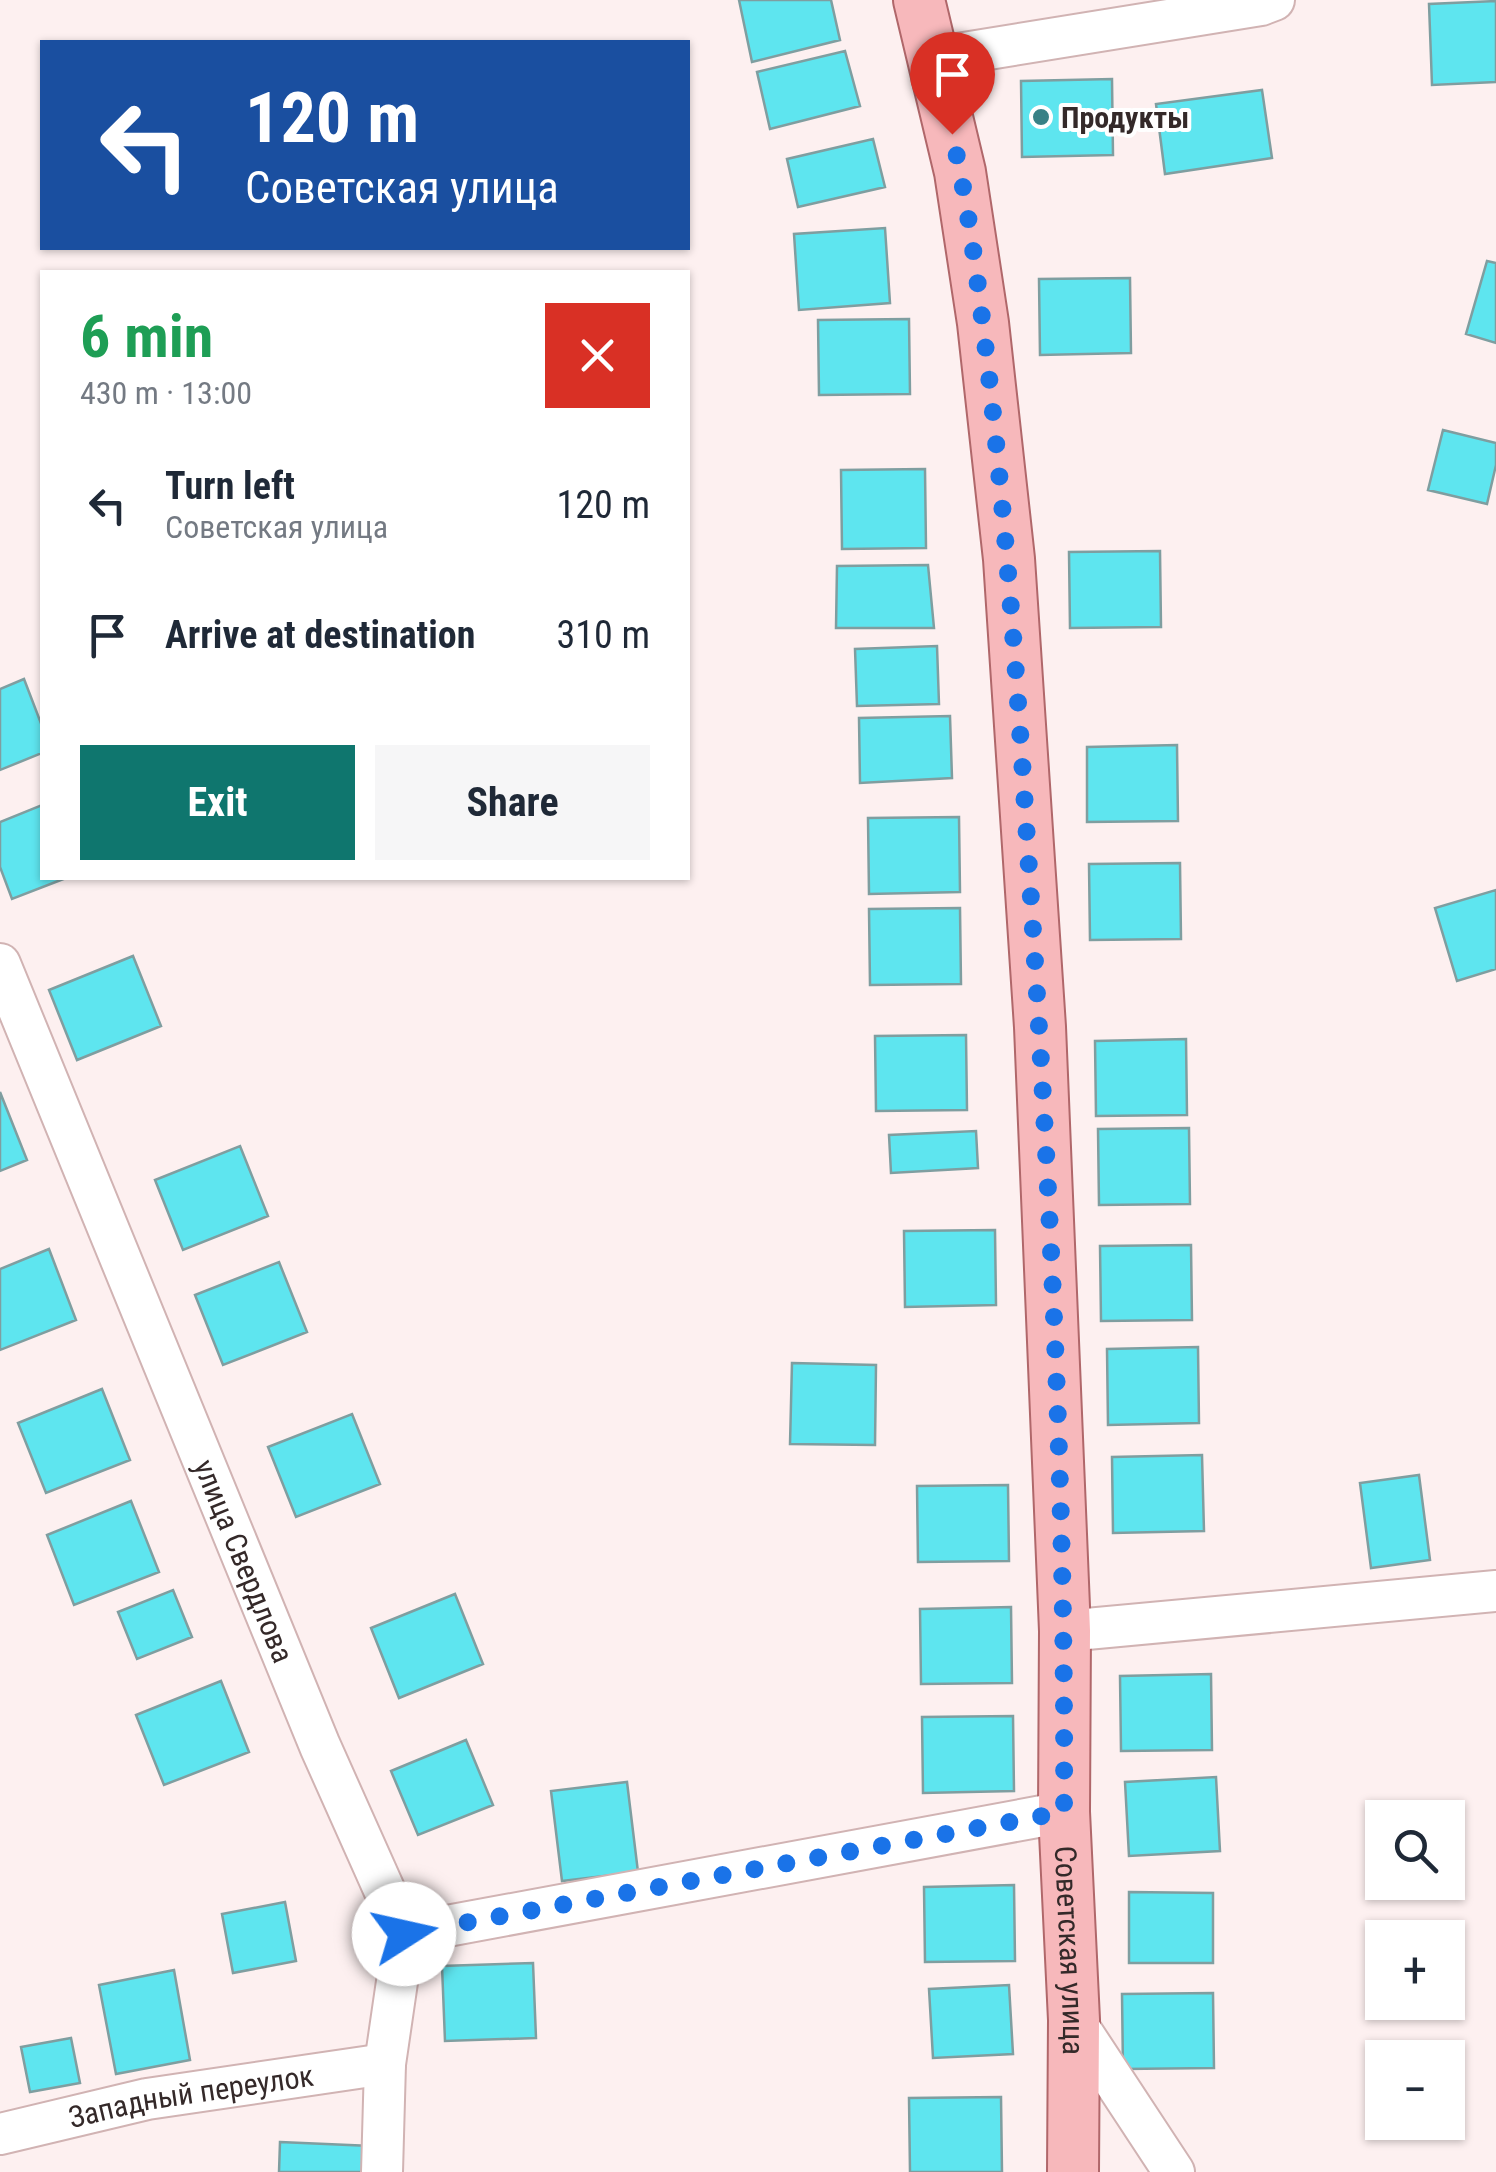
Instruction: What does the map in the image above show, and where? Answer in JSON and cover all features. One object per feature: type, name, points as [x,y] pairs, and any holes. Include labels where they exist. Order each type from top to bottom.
[{"type":"main road","name":"Советская улица","points":[[919,0],[960,172],[1009,559],[1040,1026],[1065,1631],[1064,1812],[1074,2020],[1072,2172]]},
{"type":"street","points":[[933,58],[1274,0]]},
{"type":"street","name":"улица Свердлова","points":[[0,964],[320,1746],[404,1934]]},
{"type":"street","points":[[1065,1631],[1496,1591]]},
{"type":"street","points":[[382,2172],[384,2064],[404,1934],[1064,1812]]},
{"type":"street","points":[[1074,2020],[1174,2172]]},
{"type":"street","name":"Западный переулок","points":[[0,2134],[147,2099],[384,2064]]},
{"type":"building","points":[[739,0],[831,0],[840,40],[752,62]]},
{"type":"building","points":[[1496,1],[1496,82],[1432,85],[1429,4]]},
{"type":"building","points":[[845,51],[860,106],[770,129],[757,72]]},
{"type":"building","points":[[1112,79],[1113,155],[1022,157],[1021,81]]},
{"type":"building","points":[[1262,90],[1272,158],[1165,174],[1156,104]]},
{"type":"building","points":[[873,139],[885,187],[798,207],[787,159]]},
{"type":"building","points":[[885,228],[890,303],[799,310],[794,234]]},
{"type":"building","points":[[1487,261],[1496,263],[1496,343],[1466,334]]},
{"type":"building","points":[[1130,278],[1131,353],[1040,355],[1039,279]]},
{"type":"building","points":[[909,319],[910,394],[819,395],[818,320]]},
{"type":"building","points":[[1443,430],[1496,443],[1496,465],[1487,504],[1428,490]]},
{"type":"building","points":[[925,469],[926,548],[842,549],[841,470]]},
{"type":"building","points":[[1160,551],[1161,627],[1070,628],[1069,552]]},
{"type":"building","points":[[928,565],[934,628],[836,628],[837,566]]},
{"type":"building","points":[[937,646],[939,704],[857,706],[855,649]]},
{"type":"building","points":[[24,679],[40,721],[40,754],[0,770],[0,689]]},
{"type":"building","points":[[950,716],[952,778],[860,783],[859,718]]},
{"type":"building","points":[[1177,745],[1178,821],[1087,822],[1087,747]]},
{"type":"building","points":[[40,806],[40,880],[61,880],[12,899],[0,867],[0,822]]},
{"type":"building","points":[[959,817],[960,892],[869,894],[868,818]]},
{"type":"building","points":[[1180,863],[1181,939],[1090,940],[1089,864]]},
{"type":"building","points":[[1496,890],[1496,969],[1457,981],[1435,908]]},
{"type":"building","points":[[960,908],[961,984],[870,985],[869,909]]},
{"type":"building","points":[[133,956],[161,1026],[77,1060],[49,990]]},
{"type":"building","points":[[966,1035],[967,1110],[876,1111],[875,1036]]},
{"type":"building","points":[[1186,1039],[1187,1115],[1096,1116],[1095,1041]]},
{"type":"building","points":[[0,1092],[27,1160],[0,1171]]},
{"type":"building","points":[[1189,1128],[1190,1204],[1099,1205],[1098,1129]]},
{"type":"building","points":[[976,1131],[978,1168],[891,1173],[889,1135]]},
{"type":"building","points":[[240,1146],[268,1216],[183,1250],[155,1180]]},
{"type":"building","points":[[995,1230],[996,1305],[905,1307],[904,1231]]},
{"type":"building","points":[[1191,1245],[1192,1320],[1101,1321],[1100,1246]]},
{"type":"building","points":[[49,1249],[76,1320],[0,1350],[0,1269]]},
{"type":"building","points":[[279,1262],[307,1332],[223,1365],[195,1295]]},
{"type":"building","points":[[1198,1347],[1199,1423],[1108,1425],[1107,1349]]},
{"type":"building","points":[[792,1363],[876,1365],[875,1445],[790,1444]]},
{"type":"building","points":[[102,1389],[130,1460],[46,1493],[18,1423]]},
{"type":"building","points":[[352,1414],[380,1484],[296,1517],[268,1447]]},
{"type":"building","points":[[1202,1455],[1204,1531],[1113,1533],[1112,1457]]},
{"type":"building","points":[[1419,1475],[1430,1560],[1371,1568],[1360,1483]]},
{"type":"building","points":[[1008,1485],[1009,1561],[918,1562],[917,1486]]},
{"type":"building","points":[[131,1501],[159,1572],[74,1605],[47,1535]]},
{"type":"building","points":[[173,1590],[192,1637],[137,1659],[118,1612]]},
{"type":"building","points":[[455,1594],[483,1664],[399,1698],[371,1628]]},
{"type":"building","points":[[1011,1607],[1012,1683],[921,1684],[920,1609]]},
{"type":"building","points":[[1211,1674],[1212,1750],[1121,1751],[1120,1676]]},
{"type":"building","points":[[221,1681],[249,1752],[164,1785],[136,1715]]},
{"type":"building","points":[[1013,1716],[1014,1791],[923,1793],[922,1717]]},
{"type":"building","points":[[466,1740],[493,1805],[418,1835],[391,1771]]},
{"type":"building","points":[[1216,1777],[1220,1851],[1129,1856],[1125,1782]]},
{"type":"building","points":[[627,1782],[638,1872],[562,1881],[551,1791]]},
{"type":"building","points":[[1014,1885],[1015,1961],[925,1962],[924,1887]]},
{"type":"building","points":[[1129,1892],[1213,1893],[1213,1963],[1129,1963]]},
{"type":"building","points":[[285,1902],[296,1961],[233,1973],[222,1914]]},
{"type":"building","points":[[533,1963],[536,2038],[445,2041],[442,1966]]},
{"type":"building","points":[[174,1970],[190,2060],[116,2074],[99,1985]]},
{"type":"building","points":[[1009,1985],[1013,2054],[933,2058],[929,1989]]},
{"type":"building","points":[[1213,1993],[1214,2068],[1123,2069],[1122,1994]]},
{"type":"building","points":[[71,2038],[80,2083],[30,2092],[21,2047]]},
{"type":"building","points":[[1001,2097],[1002,2172],[910,2172],[909,2098]]},
{"type":"building","points":[[280,2142],[371,2146],[370,2172],[279,2172]]},
{"type":"place","name":"Продукты","points":[[1041,117]]},
{"type":"route","points":[[404,1934],[1064,1812],[1065,1631],[1040,1026],[1009,559],[982,322],[952,134]]}]
